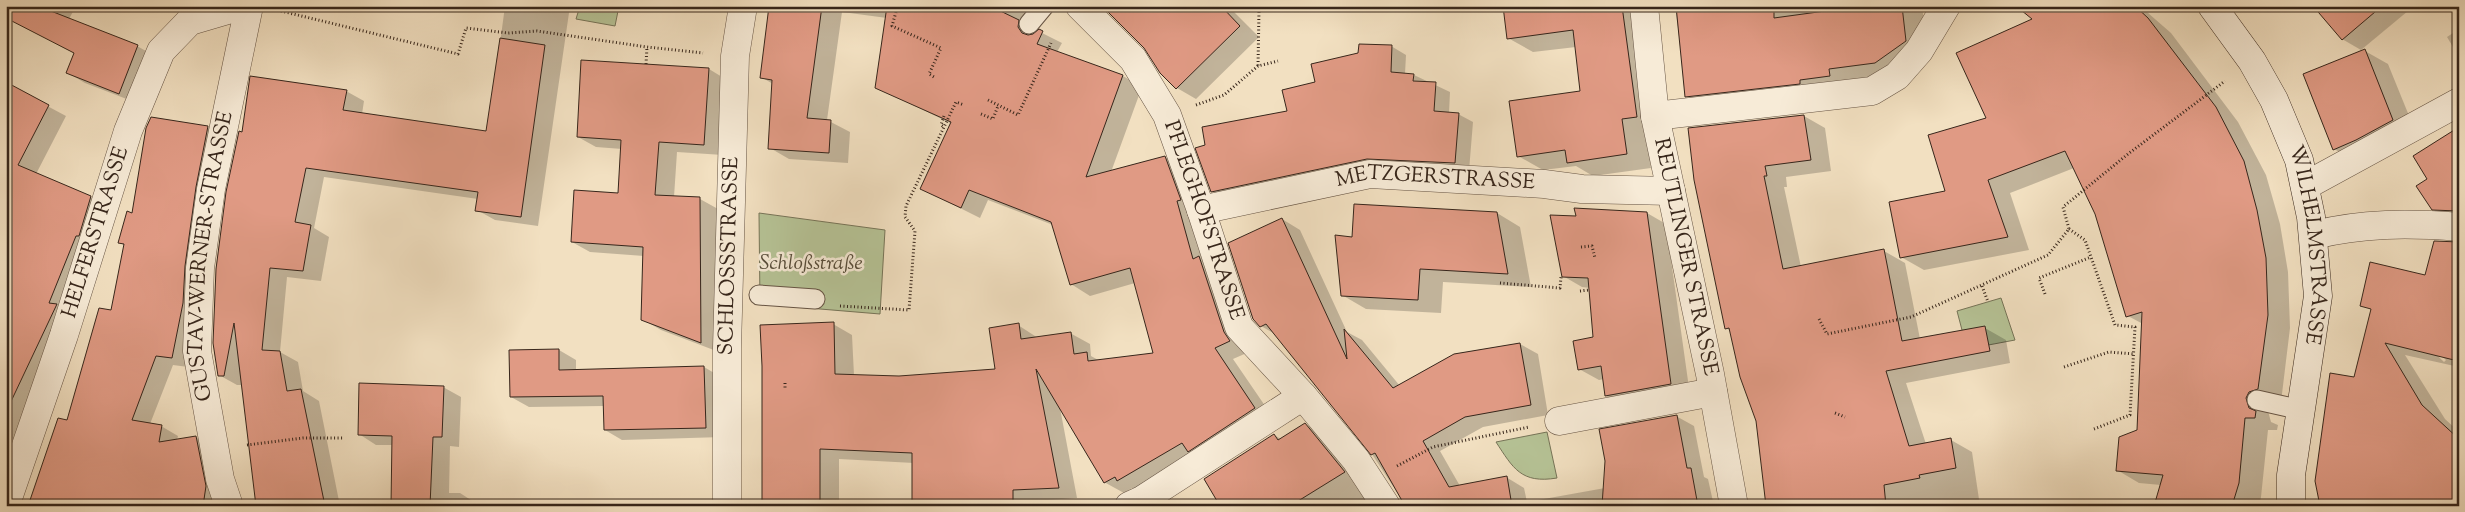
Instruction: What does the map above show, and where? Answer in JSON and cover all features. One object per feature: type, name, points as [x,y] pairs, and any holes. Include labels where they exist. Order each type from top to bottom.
[{"type":"street","name":"HELFERSTRASSE","points":[[6,504],[61,344],[128,131],[161,51],[190,21],[241,6]]},
{"type":"street","name":"GUSTAV-WERNER-STRASSE","points":[[229,506],[214,449],[197,351],[200,268],[211,189],[249,6]]},
{"type":"street","name":"SCHLOSSSTRASSE","points":[[727,506],[727,340],[735,56],[743,6]]},
{"type":"street","name":"PFLEGHOFSTRASSE","points":[[1080,6],[1133,59],[1167,115],[1239,326],[1303,396],[1356,460],[1386,506]]},
{"type":"street","name":"REUTLINGER STRASSE","points":[[1644,6],[1655,116],[1713,392],[1734,506]]},
{"type":"street","points":[[1655,116],[1872,91],[1896,76],[1919,51],[1946,6]]},
{"type":"street","name":"WILHELMSTRASSE","points":[[2212,6],[2262,75],[2281,116],[2299,160],[2314,236],[2318,296],[2291,476],[2290,506]]},
{"type":"street","points":[[2305,186],[2459,102]]},
{"type":"street","name":"METZGERSTRASSE","points":[[1201,210],[1370,174],[1544,184],[1582,189],[1671,191]]},
{"type":"street","points":[[2314,236],[2343,228],[2409,223],[2459,227]]},
{"type":"street","points":[[1559,421],[1713,392]]},
{"type":"street","points":[[1129,506],[1142,500],[1303,396]]},
{"type":"lane","points":[[1029,24],[1044,6]]},
{"type":"lane","points":[[759,295],[815,299]]},
{"type":"lane","points":[[2257,400],[2301,410]]},
{"type":"path","points":[[1256,6],[1259,10],[1258,66]]},
{"type":"path","points":[[280,11],[458,54],[466,28],[508,33],[537,31],[647,48],[735,56]]},
{"type":"path","points":[[896,12],[892,26],[941,48],[929,74],[934,78]]},
{"type":"path","points":[[988,100],[1018,115],[1052,42]]},
{"type":"path","points":[[646,64],[647,48]]},
{"type":"path","points":[[1167,115],[1224,95],[1258,66],[1278,61]]},
{"type":"path","points":[[2094,428],[2130,415],[2135,328],[2115,325],[2086,240],[2069,229],[2062,208],[2128,154],[2252,61]]},
{"type":"path","points":[[815,299],[834,305],[909,310],[915,232],[905,217],[906,206],[956,102],[964,105]]},
{"type":"path","points":[[981,114],[993,119],[998,106]]},
{"type":"path","points":[[944,116],[941,125],[944,127]]},
{"type":"path","points":[[1819,319],[1827,334],[1911,317],[2048,255],[2069,229]]},
{"type":"path","points":[[1581,247],[1592,246],[1595,258]]},
{"type":"path","points":[[2045,294],[2039,278],[2091,257]]},
{"type":"path","points":[[1500,283],[1560,288],[1561,277]]},
{"type":"path","points":[[1982,286],[1988,302]]},
{"type":"path","points":[[1580,291],[1589,290]]},
{"type":"path","points":[[2064,367],[2108,352],[2134,354]]},
{"type":"path","points":[[785,383],[785,390]]},
{"type":"path","points":[[1835,413],[1846,417]]},
{"type":"path","points":[[1370,481],[1433,447],[1559,421]]},
{"type":"path","points":[[214,449],[303,438],[344,438]]},
{"type":"green space","points":[[580,6],[619,6],[615,26],[576,19]]},
{"type":"green space","name":"Schloßstraße","points":[[759,213],[885,230],[880,314],[760,304]]},
{"type":"green space","points":[[2001,298],[2015,340],[1967,349],[1957,311]]},
{"type":"green space","points":[[1547,432],[1557,478],[1535,479],[1519,472],[1496,442]]},
{"type":"building","points":[[6,6],[38,6],[138,45],[119,94],[66,73],[74,53],[6,18]]},
{"type":"building","points":[[769,6],[822,6],[807,118],[831,120],[829,153],[768,149],[772,80],[760,78]]},
{"type":"building","points":[[887,6],[990,6],[1019,20],[1018,27],[1022,33],[1028,35],[1033,34],[1039,29],[1043,31],[1037,44],[1123,75],[1086,177],[1165,156],[1181,200],[1177,201],[1193,259],[1199,256],[1224,332],[1230,341],[1215,348],[1255,408],[1188,452],[1182,443],[1117,481],[1115,477],[1104,483],[1036,369],[1059,488],[1013,490],[1013,506],[912,506],[912,453],[820,449],[820,506],[762,506],[762,366],[760,325],[834,322],[835,374],[899,376],[995,369],[989,328],[1019,323],[1021,339],[1071,332],[1074,354],[1087,352],[1088,361],[1153,353],[1130,268],[1070,285],[1051,222],[969,190],[961,208],[920,189],[951,122],[875,88]]},
{"type":"building","points":[[1102,6],[1221,6],[1240,26],[1176,89],[1160,73],[1144,48]]},
{"type":"building","points":[[1503,6],[1622,6],[1637,117],[1622,119],[1627,154],[1567,163],[1565,150],[1517,157],[1509,101],[1580,91],[1573,30],[1507,39]]},
{"type":"building","points":[[1676,6],[1774,6],[1774,18],[1862,6],[1902,6],[1906,41],[1875,63],[1829,69],[1830,76],[1800,80],[1800,84],[1685,97]]},
{"type":"building","points":[[2016,6],[2135,6],[2148,18],[2216,107],[2244,161],[2257,210],[2266,258],[2268,315],[2258,389],[2249,392],[2246,398],[2249,408],[2256,411],[2255,418],[2245,418],[2239,483],[2232,506],[2154,506],[2163,475],[2116,471],[2119,437],[2137,430],[2142,312],[2126,317],[2095,214],[2065,151],[1988,180],[2008,237],[1900,258],[1889,202],[1945,191],[1928,135],[1986,118],[1956,53],[2032,19]]},
{"type":"building","points":[[2313,6],[2382,6],[2342,40]]},
{"type":"building","points":[[500,38],[545,45],[521,217],[475,211],[478,192],[306,168],[295,222],[311,225],[303,271],[270,268],[262,350],[280,351],[287,391],[301,389],[325,506],[256,506],[234,323],[224,376],[218,376],[213,343],[216,269],[226,192],[239,131],[242,132],[250,76],[347,90],[343,110],[486,131]]},
{"type":"building","points":[[1359,44],[1392,45],[1391,72],[1414,74],[1413,81],[1436,82],[1434,111],[1459,113],[1455,163],[1367,159],[1211,192],[1195,148],[1205,145],[1202,127],[1287,111],[1282,90],[1315,82],[1311,64],[1358,53]]},
{"type":"building","points":[[2365,49],[2393,120],[2333,150],[2303,74]]},
{"type":"building","points":[[581,60],[709,68],[704,145],[659,142],[655,195],[700,197],[701,343],[641,320],[643,247],[571,242],[574,190],[618,193],[621,140],[577,137]]},
{"type":"building","points":[[6,82],[49,105],[18,165],[91,196],[79,236],[76,236],[49,303],[57,304],[6,412]]},
{"type":"building","points":[[1804,115],[1811,160],[1765,166],[1767,176],[1764,176],[1783,269],[1884,249],[1902,341],[1985,326],[1990,351],[1886,371],[1909,446],[1951,438],[1956,468],[1919,475],[1920,478],[1884,485],[1886,506],[1766,506],[1756,421],[1740,377],[1729,328],[1725,329],[1694,180],[1688,128]]},
{"type":"building","points":[[151,117],[208,126],[196,187],[185,266],[183,303],[172,358],[156,356],[132,420],[162,425],[159,442],[196,436],[206,486],[203,506],[28,506],[58,418],[67,420],[99,308],[111,310],[124,244],[118,243],[127,211],[132,213],[146,128]]},
{"type":"building","points":[[2459,127],[2459,211],[2432,210],[2416,186],[2427,179],[2413,156]]},
{"type":"building","points":[[1354,204],[1497,212],[1508,274],[1420,269],[1418,300],[1341,296],[1335,235],[1352,237]]},
{"type":"building","points":[[1574,208],[1647,212],[1671,384],[1605,396],[1601,366],[1578,370],[1573,341],[1593,337],[1588,278],[1562,277],[1550,215],[1576,216]]},
{"type":"building","points":[[1282,218],[1347,359],[1344,329],[1393,388],[1454,354],[1520,343],[1531,405],[1465,417],[1423,441],[1449,487],[1507,476],[1512,506],[1405,506],[1375,453],[1371,455],[1266,324],[1260,327],[1253,319],[1228,243]]},
{"type":"building","points":[[2434,241],[2459,242],[2459,342],[2454,360],[2385,343],[2422,405],[2459,439],[2459,506],[2320,506],[2315,481],[2330,373],[2354,377],[2371,309],[2360,306],[2370,262],[2425,275]]},
{"type":"building","points":[[559,349],[559,370],[704,366],[706,428],[604,430],[603,396],[510,397],[509,350]]},
{"type":"building","points":[[359,383],[444,386],[442,437],[433,437],[430,506],[391,506],[392,436],[358,435]]},
{"type":"building","points":[[1677,415],[1687,468],[1691,468],[1698,506],[1602,506],[1605,461],[1599,429]]},
{"type":"building","points":[[1305,423],[1345,472],[1290,506],[1220,506],[1204,479],[1274,434],[1278,440]]}]
